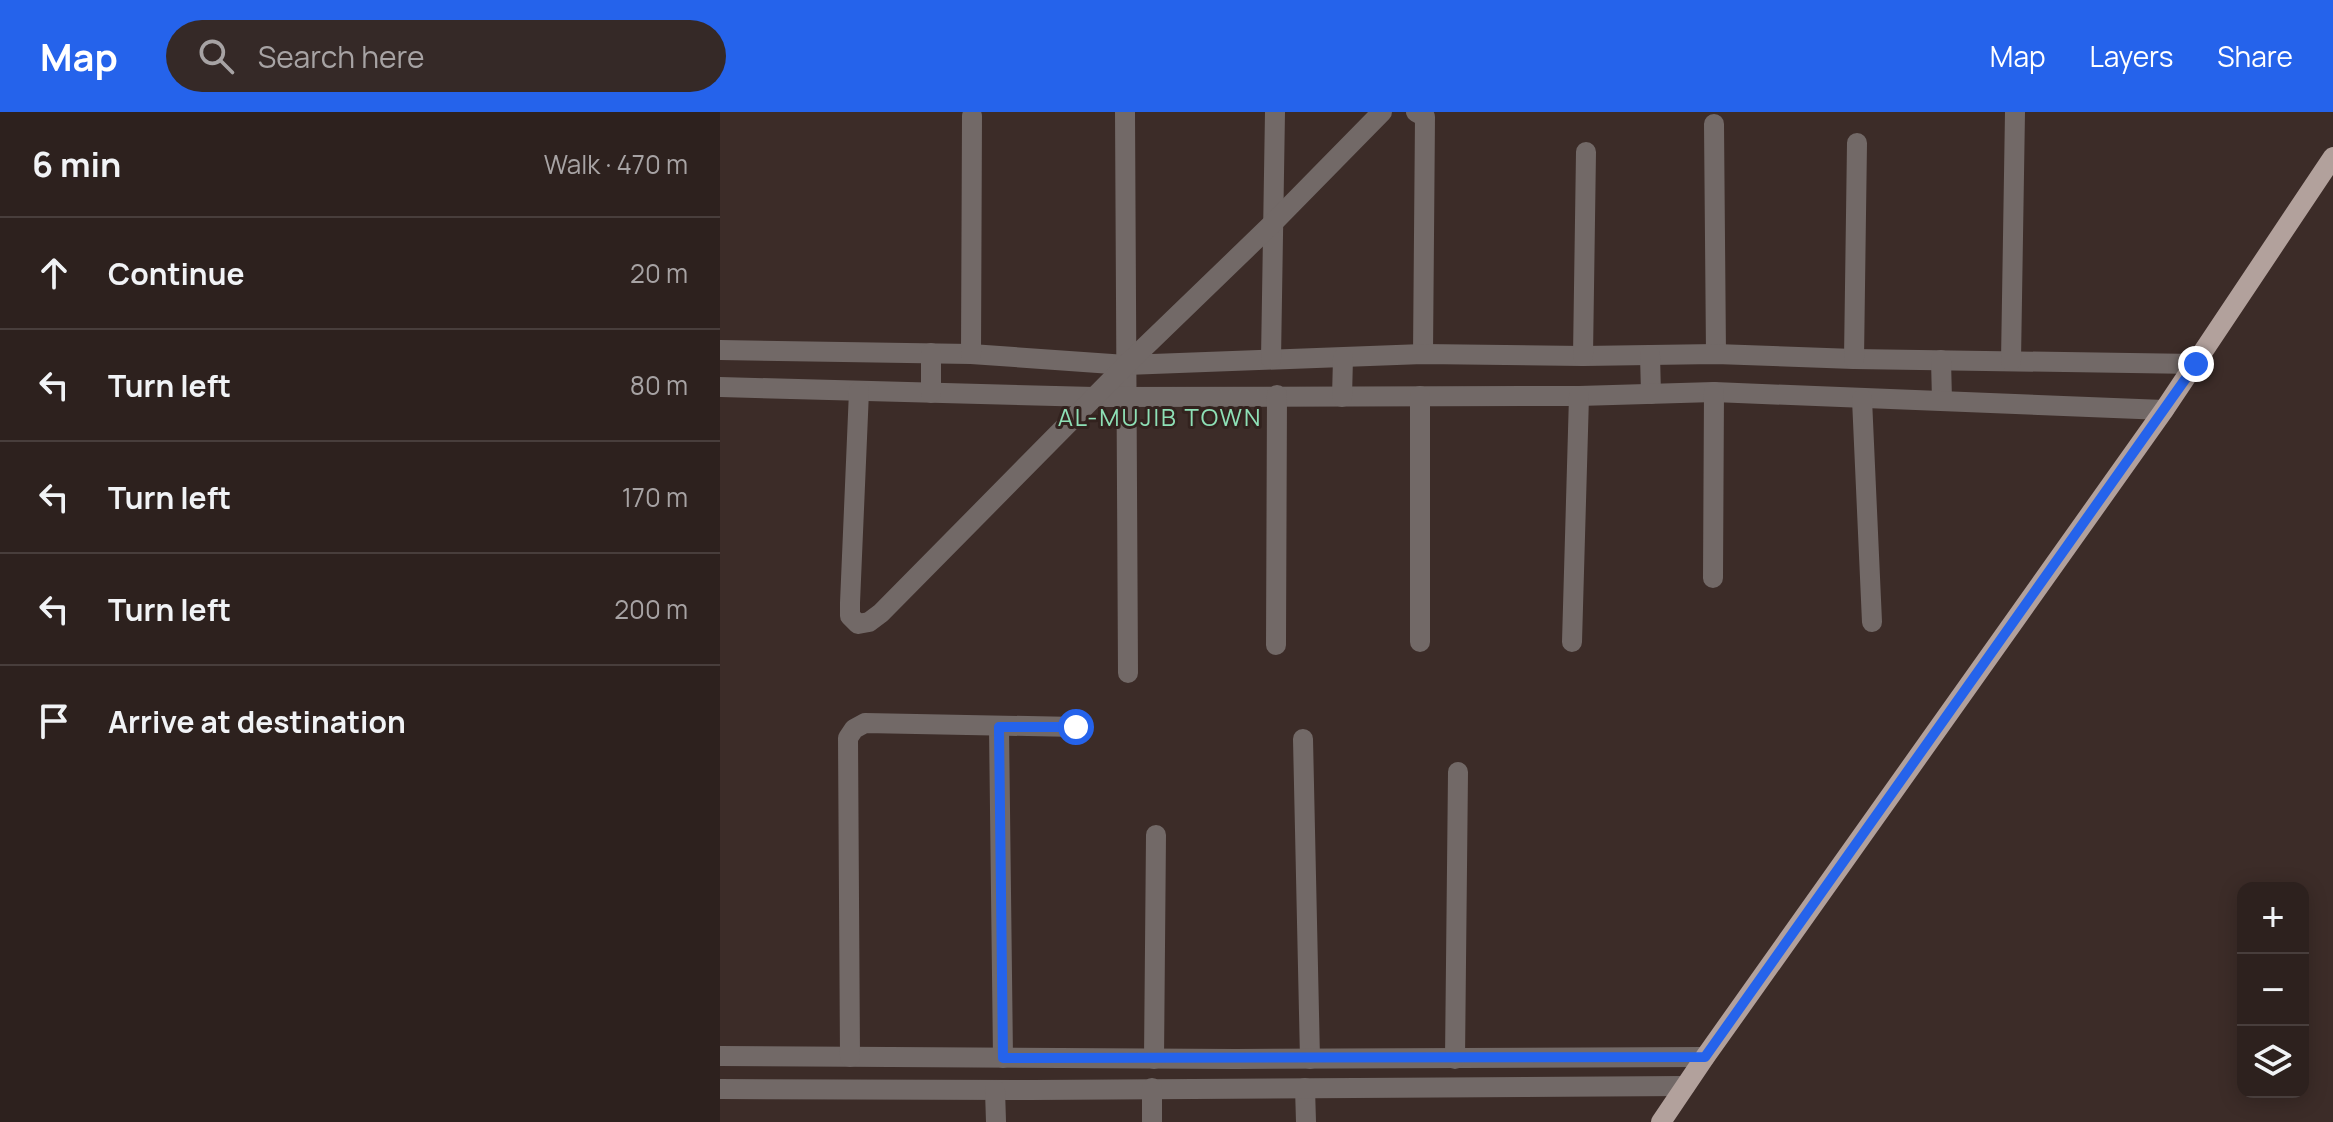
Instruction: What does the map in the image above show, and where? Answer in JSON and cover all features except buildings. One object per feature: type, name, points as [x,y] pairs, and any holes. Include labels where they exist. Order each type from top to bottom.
[{"type":"main road","points":[[1661,1122],[2164,410],[2333,157]]},
{"type":"street","points":[[1125,112],[1128,673]]},
{"type":"street","points":[[1271,359],[1275,112]]},
{"type":"street","points":[[859,391],[850,603],[850,616],[858,624],[869,622],[881,613],[1382,112]]},
{"type":"street","points":[[1416,112],[1425,117],[1423,354]]},
{"type":"street","points":[[2011,361],[2015,112]]},
{"type":"street","points":[[971,354],[972,116]]},
{"type":"street","points":[[1714,124],[1716,354]]},
{"type":"street","points":[[1854,359],[1857,143]]},
{"type":"street","points":[[1583,356],[1586,152]]},
{"type":"street","points":[[720,350],[971,354],[1126,365],[1423,354],[1716,354],[2196,364]]},
{"type":"street","points":[[931,353],[931,393]]},
{"type":"street","points":[[1650,355],[1651,394]]},
{"type":"street","points":[[1342,397],[1343,358]]},
{"type":"street","points":[[1941,360],[1942,400]]},
{"type":"street","points":[[720,387],[1094,397],[1579,396],[1714,392],[2164,410]]},
{"type":"street","points":[[1713,578],[1714,392]]},
{"type":"street","points":[[1276,645],[1277,395]]},
{"type":"street","points":[[1420,396],[1420,642]]},
{"type":"street","points":[[1572,642],[1579,396]]},
{"type":"street","points":[[1862,399],[1872,622]]},
{"type":"street","points":[[850,1057],[848,738],[854,729],[865,723],[1076,727]]},
{"type":"street","points":[[999,727],[1003,1058]]},
{"type":"street","points":[[1303,739],[1310,1059]]},
{"type":"street","points":[[1455,1059],[1458,772]]},
{"type":"street","points":[[1154,1059],[1156,835]]},
{"type":"street","points":[[720,1056],[1154,1059],[1705,1057]]},
{"type":"street","points":[[1236,1059],[1237,1088]]},
{"type":"street","points":[[720,1089],[1685,1086]]},
{"type":"street","points":[[1152,1088],[1152,1122]]},
{"type":"street","points":[[1305,1088],[1306,1122]]},
{"type":"street","points":[[995,1090],[996,1122]]},
{"type":"district","name":"AL-MUJIB TOWN","points":[[1160,416]]},
{"type":"route","points":[[1076,727],[999,727],[1003,1058],[1705,1057],[2196,364]]}]
